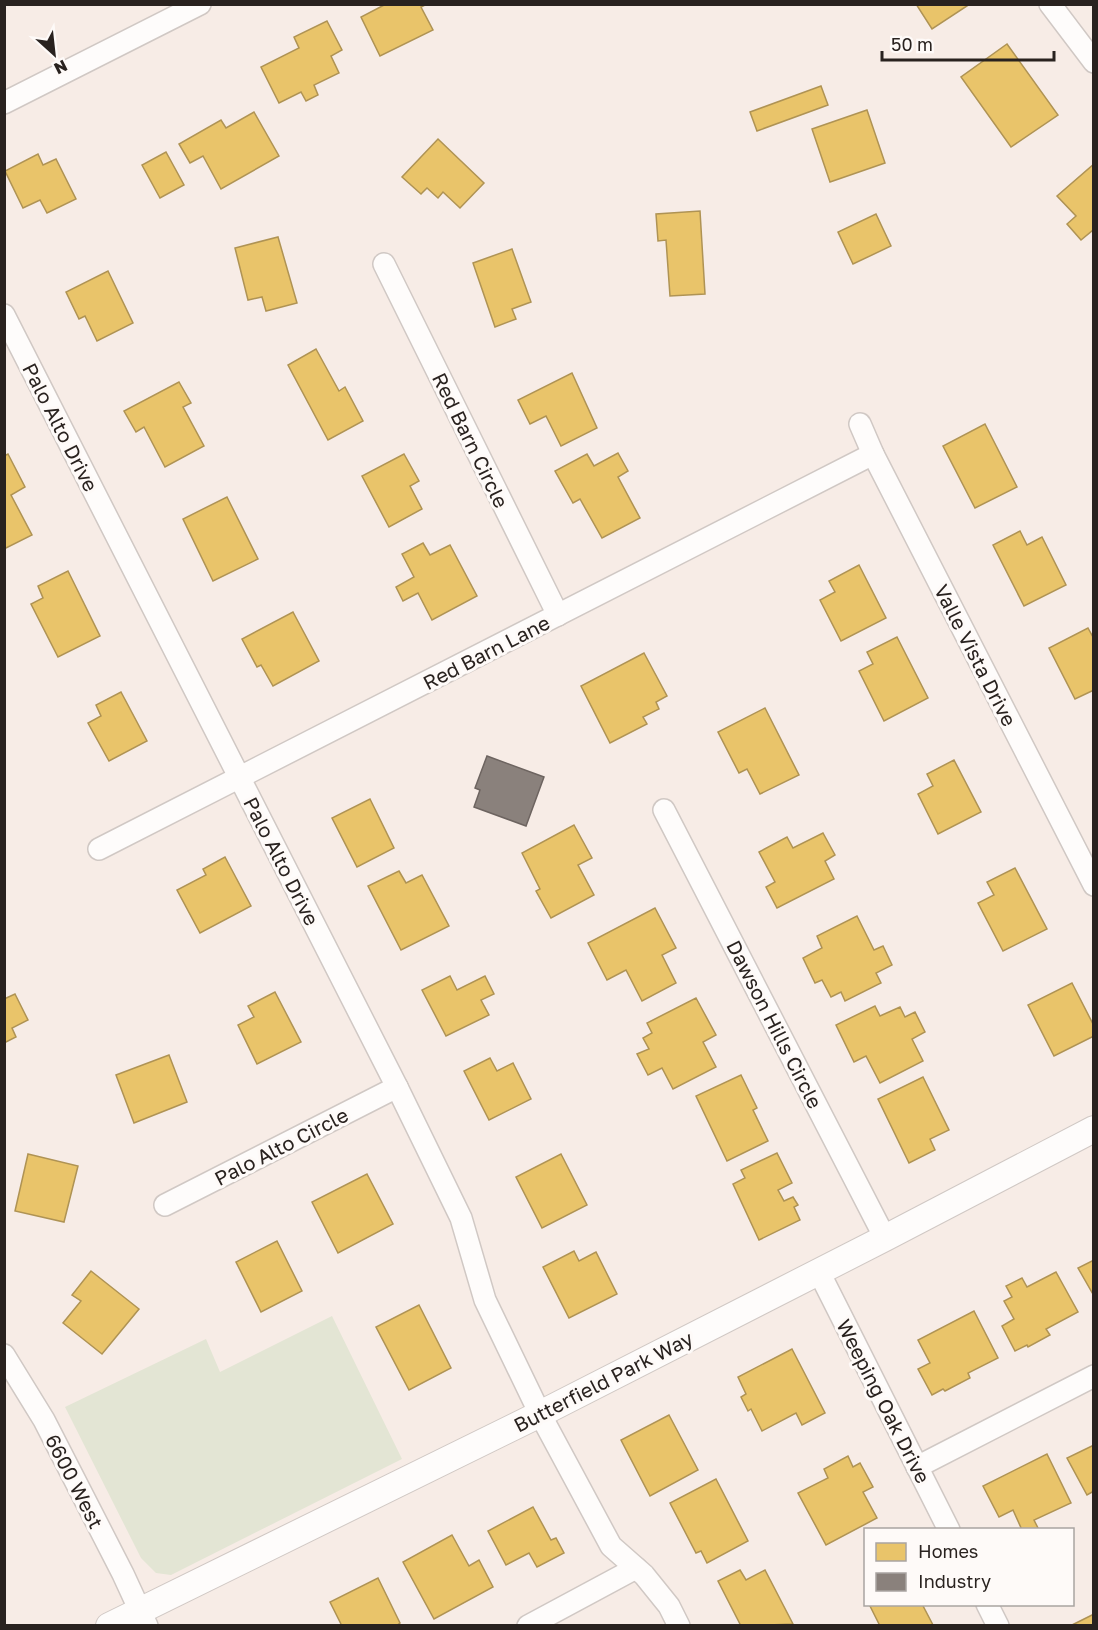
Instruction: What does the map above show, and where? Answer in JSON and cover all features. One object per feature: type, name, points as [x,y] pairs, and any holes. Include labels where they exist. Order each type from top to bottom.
[{"type":"street","points":[[4,104],[200,4]]},
{"type":"street","points":[[1050,4],[1094,62]]},
{"type":"street","name":"Red Barn Circle","points":[[384,264],[558,615]]},
{"type":"street","name":"Palo Alto Drive","points":[[4,315],[397,1087],[461,1218],[485,1300],[540,1414],[611,1546],[636,1568],[669,1605],[679,1626]]},
{"type":"street","name":"Valle Vista Drive","points":[[860,424],[873,454],[1094,885]]},
{"type":"street","name":"Red Barn Lane","points":[[99,849],[873,454]]},
{"type":"street","name":"Dawson Hills Circle","points":[[664,810],[885,1238]]},
{"type":"street","name":"Palo Alto Circle","points":[[165,1205],[397,1087]]},
{"type":"street","name":"Butterfield Park Way","points":[[109,1626],[143,1618],[1094,1129]]},
{"type":"street","name":"Weeping Oak Drive","points":[[819,1272],[948,1528]]},
{"type":"street","name":"6600 West","points":[[4,1355],[44,1420],[143,1618]]},
{"type":"street","points":[[917,1467],[1094,1376]]},
{"type":"street","points":[[528,1626],[636,1568]]},
{"type":"street","points":[[988,1606],[998,1626]]},
{"type":"green space","points":[[332,1316],[402,1459],[171,1575],[156,1573],[141,1558],[65,1407],[206,1339],[220,1372]]},
{"type":"building: Homes","points":[[386,4],[427,4],[421,7],[433,30],[380,56],[361,17]]},
{"type":"building: Homes","points":[[916,4],[970,4],[932,29]]},
{"type":"building: Homes","points":[[327,21],[342,50],[331,56],[339,73],[314,85],[318,95],[306,101],[301,92],[279,103],[261,67],[299,48],[294,37]]},
{"type":"building: Homes","points":[[1007,44],[1058,115],[1011,147],[961,77]]},
{"type":"building: Homes","points":[[821,86],[828,105],[757,131],[750,112]]},
{"type":"building: Homes","points":[[867,110],[885,163],[830,182],[812,129]]},
{"type":"building: Homes","points":[[254,112],[279,156],[221,189],[203,156],[190,163],[179,144],[221,120],[226,128]]},
{"type":"building: Homes","points":[[438,139],[484,183],[460,208],[443,192],[438,198],[427,188],[421,194],[402,177]]},
{"type":"building: Homes","points":[[166,152],[184,185],[160,198],[142,165]]},
{"type":"building: Homes","points":[[38,154],[43,165],[56,159],[76,199],[47,213],[40,200],[23,208],[5,171]]},
{"type":"building: Homes","points":[[1094,164],[1094,232],[1092,231],[1081,240],[1067,224],[1076,216],[1057,196]]},
{"type":"building: Homes","points":[[700,211],[705,294],[670,296],[666,240],[658,241],[656,214]]},
{"type":"building: Homes","points":[[876,214],[891,246],[853,264],[838,232]]},
{"type":"building: Homes","points":[[278,237],[297,303],[266,311],[262,297],[248,300],[235,248]]},
{"type":"building: Homes","points":[[512,249],[531,302],[512,309],[516,319],[495,327],[473,263]]},
{"type":"building: Homes","points":[[108,271],[133,323],[97,341],[85,316],[79,319],[66,292]]},
{"type":"building: Homes","points":[[316,349],[339,391],[345,387],[363,421],[328,440],[288,365]]},
{"type":"building: Homes","points":[[572,373],[597,428],[561,446],[546,416],[530,424],[518,400]]},
{"type":"building: Homes","points":[[179,382],[191,403],[183,407],[204,446],[165,467],[144,427],[136,432],[124,411]]},
{"type":"building: Homes","points":[[985,424],[1017,487],[975,508],[943,446]]},
{"type":"building: Homes","points":[[618,453],[628,471],[618,477],[640,518],[602,538],[580,499],[573,503],[555,471],[587,454],[594,466]]},
{"type":"building: Homes","points":[[8,454],[25,487],[11,495],[32,535],[4,549],[4,456]]},
{"type":"building: Homes","points":[[404,454],[419,481],[410,486],[422,509],[389,527],[362,476]]},
{"type":"building: Homes","points":[[227,497],[258,559],[213,581],[183,519]]},
{"type":"building: Homes","points":[[1020,531],[1027,545],[1042,537],[1066,585],[1024,606],[993,545]]},
{"type":"building: Homes","points":[[423,543],[430,555],[450,545],[477,596],[432,620],[418,593],[403,601],[396,587],[414,577],[402,554]]},
{"type":"building: Homes","points":[[859,565],[886,618],[841,641],[820,600],[835,592],[829,581]]},
{"type":"building: Homes","points":[[68,571],[100,636],[58,657],[31,604],[43,598],[38,586]]},
{"type":"building: Homes","points":[[293,612],[319,661],[273,686],[261,665],[257,667],[242,639]]},
{"type":"building: Homes","points":[[1088,628],[1094,639],[1094,690],[1075,699],[1049,648]]},
{"type":"building: Homes","points":[[897,637],[928,698],[884,721],[859,671],[873,664],[867,652]]},
{"type":"building: Homes","points":[[644,653],[667,696],[656,702],[659,709],[643,717],[647,724],[610,743],[581,686]]},
{"type":"building: Homes","points":[[121,692],[147,741],[109,761],[88,723],[101,716],[96,705]]},
{"type":"building: Homes","points":[[765,708],[799,775],[760,794],[747,769],[739,773],[718,732]]},
{"type":"building: Homes","points":[[954,760],[981,812],[938,834],[918,794],[933,786],[927,774]]},
{"type":"building: Homes","points":[[370,799],[394,848],[357,867],[332,818]]},
{"type":"building: Homes","points":[[574,825],[592,858],[578,865],[594,895],[551,918],[536,891],[540,889],[522,853]]},
{"type":"building: Homes","points":[[823,833],[835,855],[825,861],[834,879],[777,908],[766,887],[775,882],[759,852],[787,837],[793,848]]},
{"type":"building: Homes","points":[[225,857],[251,906],[200,933],[177,890],[206,875],[203,869]]},
{"type":"building: Homes","points":[[1015,868],[1047,929],[1003,951],[978,903],[994,895],[987,882]]},
{"type":"building: Homes","points":[[399,871],[406,883],[422,875],[449,926],[401,950],[368,886]]},
{"type":"building: Homes","points":[[655,908],[676,948],[662,955],[676,983],[642,1001],[626,970],[607,980],[588,943]]},
{"type":"building: Homes","points":[[857,916],[874,950],[883,946],[892,965],[876,973],[881,983],[845,1001],[841,992],[831,997],[822,980],[815,983],[803,958],[822,948],[817,936]]},
{"type":"building: Homes","points":[[450,976],[457,990],[485,976],[494,994],[481,1000],[489,1015],[446,1036],[422,990]]},
{"type":"building: Homes","points":[[1072,983],[1094,1026],[1094,1036],[1054,1056],[1028,1005]]},
{"type":"building: Homes","points":[[275,992],[301,1042],[257,1064],[238,1025],[254,1017],[248,1006]]},
{"type":"building: Homes","points":[[15,994],[28,1020],[12,1028],[16,1037],[4,1043],[4,999]]},
{"type":"building: Homes","points":[[696,998],[716,1035],[703,1042],[716,1067],[673,1089],[662,1068],[648,1075],[637,1054],[649,1049],[643,1038],[652,1033],[647,1023]]},
{"type":"building: Homes","points":[[875,1006],[880,1016],[900,1007],[905,1017],[915,1012],[925,1032],[912,1039],[923,1061],[880,1083],[866,1056],[854,1062],[836,1025]]},
{"type":"building: Homes","points":[[169,1055],[187,1102],[134,1123],[116,1075]]},
{"type":"building: Homes","points":[[490,1058],[497,1071],[513,1063],[531,1099],[489,1120],[464,1071]]},
{"type":"building: Homes","points":[[741,1075],[757,1108],[753,1110],[768,1141],[727,1161],[696,1096]]},
{"type":"building: Homes","points":[[923,1077],[949,1130],[930,1139],[935,1150],[909,1163],[878,1099]]},
{"type":"building: Homes","points":[[777,1153],[792,1183],[778,1190],[784,1201],[793,1197],[798,1205],[794,1207],[800,1220],[759,1240],[733,1184],[745,1178],[741,1170]]},
{"type":"building: Homes","points":[[28,1154],[78,1166],[64,1222],[15,1211]]},
{"type":"building: Homes","points":[[561,1154],[587,1205],[542,1228],[516,1177]]},
{"type":"building: Homes","points":[[367,1174],[393,1224],[338,1253],[312,1202]]},
{"type":"building: Homes","points":[[277,1241],[302,1291],[261,1312],[236,1262]]},
{"type":"building: Homes","points":[[574,1251],[579,1261],[596,1252],[617,1294],[569,1318],[543,1267]]},
{"type":"building: Homes","points":[[1094,1260],[1094,1296],[1078,1268]]},
{"type":"building: Homes","points":[[91,1271],[139,1309],[102,1354],[63,1323],[81,1301],[72,1295]]},
{"type":"building: Homes","points":[[1056,1272],[1078,1312],[1046,1329],[1050,1335],[1015,1351],[1002,1326],[1014,1319],[1004,1301],[1012,1297],[1006,1286],[1022,1278],[1027,1287]]},
{"type":"building: Homes","points":[[419,1305],[451,1368],[409,1390],[376,1327]]},
{"type":"building: Homes","points":[[974,1311],[998,1358],[968,1373],[970,1378],[932,1395],[918,1369],[930,1363],[918,1340]]},
{"type":"building: Homes","points":[[792,1349],[825,1413],[802,1425],[796,1413],[762,1431],[751,1409],[748,1411],[741,1397],[746,1394],[738,1377]]},
{"type":"building: Homes","points":[[669,1415],[698,1470],[650,1496],[621,1440]]},
{"type":"building: Homes","points":[[1094,1445],[1094,1491],[1087,1495],[1067,1458]]},
{"type":"building: Homes","points":[[1047,1454],[1071,1503],[1034,1520],[1038,1528],[1021,1528],[1013,1510],[999,1517],[983,1486]]},
{"type":"building: Homes","points":[[848,1456],[853,1467],[860,1463],[873,1487],[863,1492],[877,1518],[826,1545],[798,1493],[828,1478],[824,1469]]},
{"type":"building: Homes","points":[[716,1479],[748,1541],[707,1563],[701,1551],[696,1553],[670,1503]]},
{"type":"building: Homes","points":[[533,1507],[551,1540],[556,1538],[564,1553],[537,1567],[529,1553],[506,1565],[488,1531]]},
{"type":"building: Homes","points":[[452,1535],[469,1566],[479,1560],[493,1587],[434,1619],[403,1562]]},
{"type":"building: Homes","points":[[740,1570],[746,1580],[765,1570],[793,1624],[741,1626],[718,1581]]},
{"type":"building: Homes","points":[[378,1578],[400,1623],[396,1626],[342,1626],[330,1602]]},
{"type":"building: Homes","points":[[870,1606],[923,1606],[933,1625],[880,1626]]},
{"type":"building: Homes","points":[[1094,1614],[1094,1626],[1070,1626]]},
{"type":"building: Industry","points":[[487,756],[544,777],[526,826],[474,807],[480,790],[475,788]]}]
